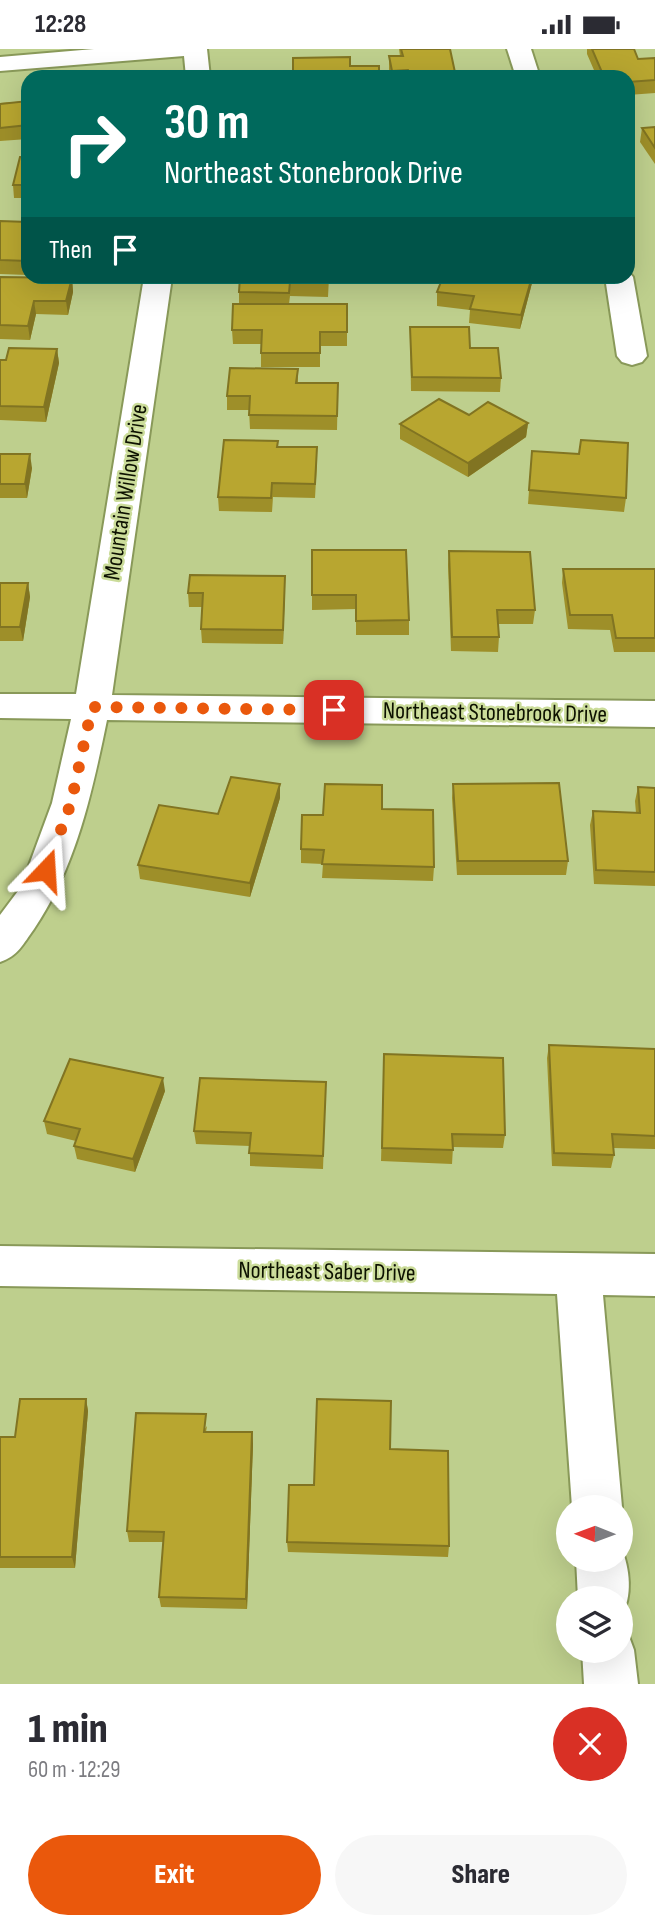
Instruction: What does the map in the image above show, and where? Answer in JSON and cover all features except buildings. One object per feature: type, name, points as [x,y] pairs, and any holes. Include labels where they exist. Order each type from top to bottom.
[{"type":"street","points":[[0,64],[182,49]]},
{"type":"street","points":[[195,49],[197,70]]},
{"type":"street","points":[[519,49],[526,70]]},
{"type":"street","name":"Mountain Willow Drive","points":[[0,946],[38,892],[71,803],[92,707],[157,284]]},
{"type":"street","points":[[620,284],[632,356]]},
{"type":"street","name":"Northeast Stonebrook Drive","points":[[0,706],[655,714]]},
{"type":"street","name":"Northeast Saber Drive","points":[[0,1266],[655,1275]]},
{"type":"street","points":[[578,1274],[596,1495]]},
{"type":"street","points":[[609,1663],[611,1684]]},
{"type":"route","points":[[46,870],[71,803],[92,707],[334,710]]}]
